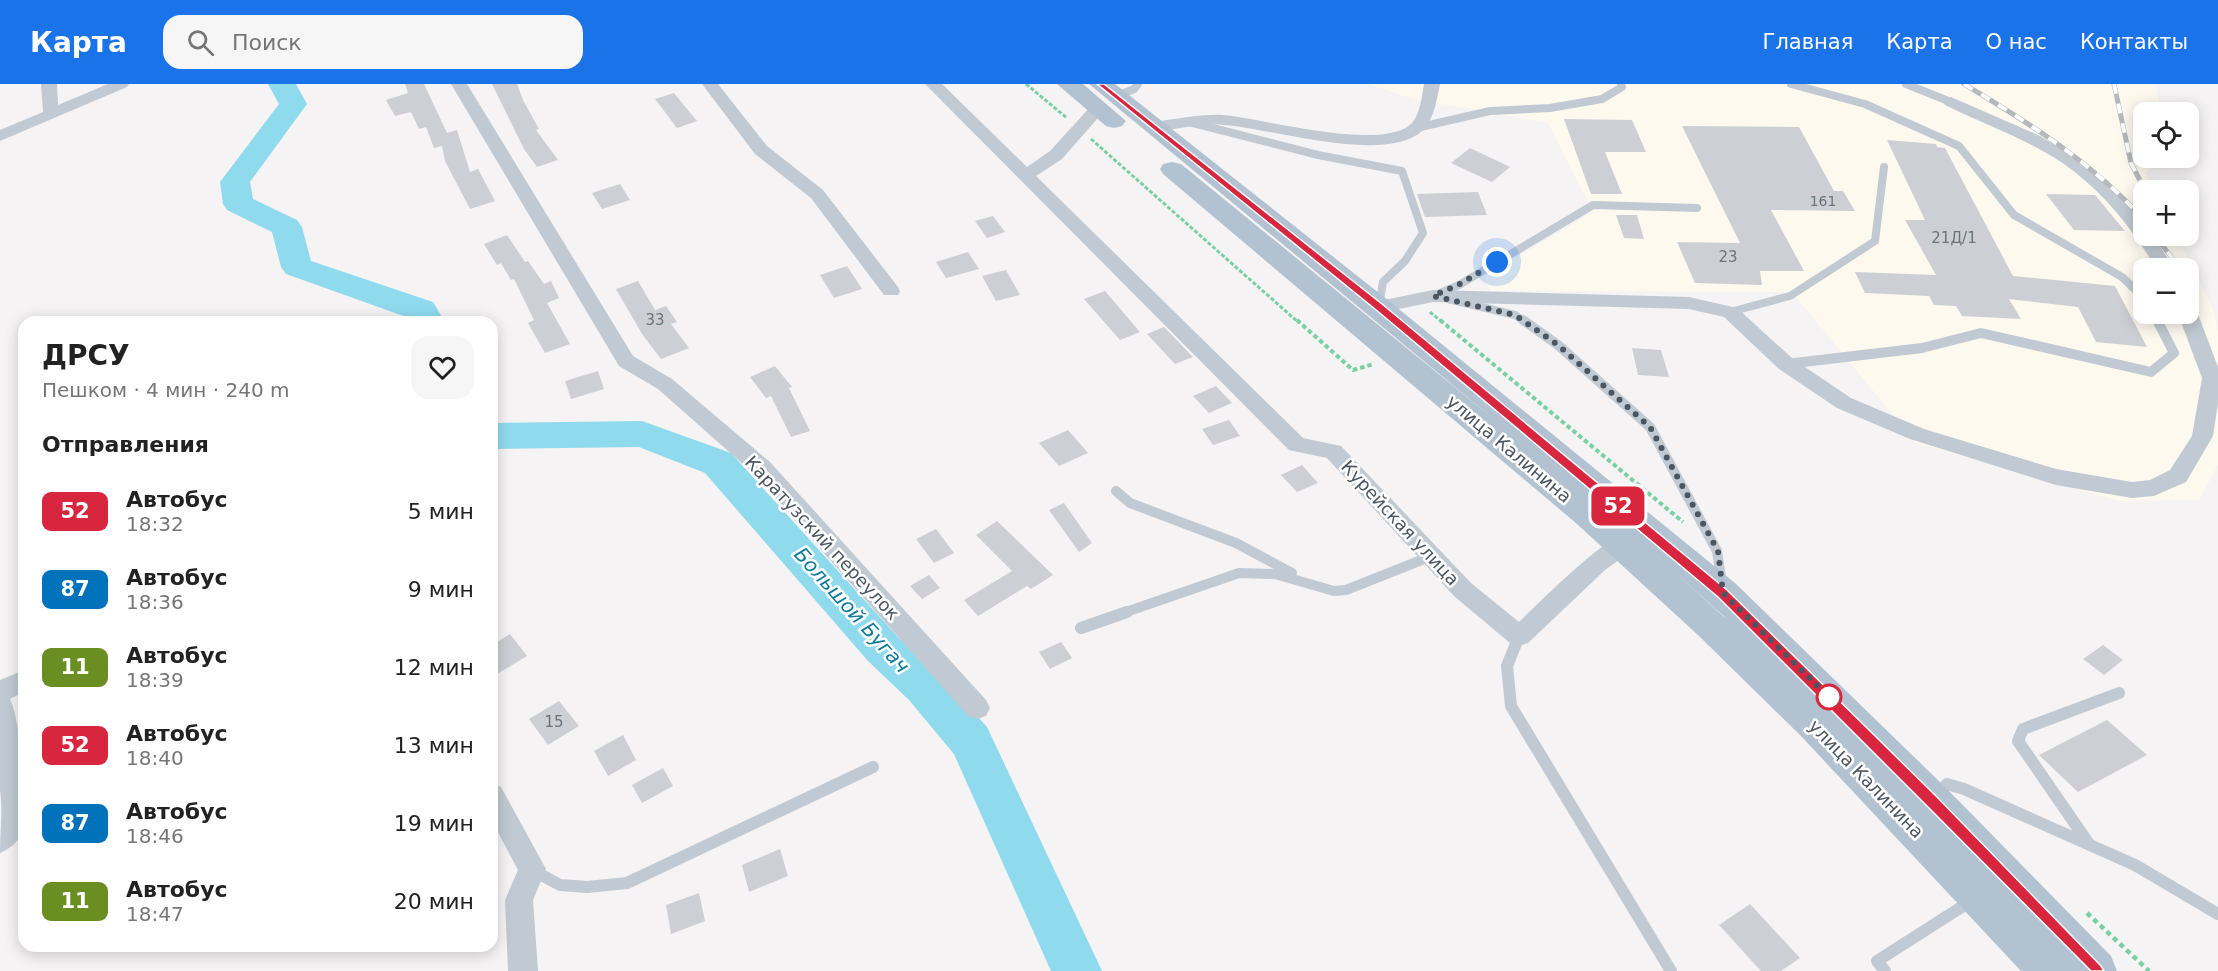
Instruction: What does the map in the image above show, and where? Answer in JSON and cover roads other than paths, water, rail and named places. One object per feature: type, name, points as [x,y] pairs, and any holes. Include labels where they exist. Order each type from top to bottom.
[{"type":"main road","name":"улица Калинина","points":[[1069,84],[1114,93],[1379,307],[1723,593],[1931,800],[2096,971]]},
{"type":"main road","name":"улица Калинина","points":[[1114,93],[1580,508],[1785,697],[2050,971]]},
{"type":"street","points":[[49,84],[51,114]]},
{"type":"street","points":[[0,136],[122,84]]},
{"type":"street","name":"Каратузский переулок","points":[[459,84],[626,361],[665,384],[762,468],[977,708]]},
{"type":"street","points":[[710,84],[761,150],[817,194],[891,291]]},
{"type":"street","name":"Курейская улица","points":[[933,84],[1298,445],[1333,452],[1463,590],[1519,636]]},
{"type":"street","points":[[1155,127],[1224,120],[1369,141],[1394,139],[1416,128],[1428,105],[1432,84]]},
{"type":"street","points":[[1026,175],[1056,155],[1114,93]]},
{"type":"street","points":[[1951,102],[2042,145],[2078,166],[2114,201],[2147,240],[2159,258]]},
{"type":"street","points":[[1379,307],[1433,296],[1689,303],[1730,312],[1786,364],[1844,403],[1917,434],[2055,477],[2132,490],[2154,488],[2178,476],[2202,436],[2212,378],[2193,324]]},
{"type":"street","points":[[1519,636],[1597,564],[1622,546]]},
{"type":"street","points":[[0,692],[18,683]]},
{"type":"street","points":[[0,703],[16,808],[12,826],[0,840]]},
{"type":"street","points":[[498,806],[531,869],[519,900],[524,971]]},
{"type":"lane","points":[[1416,128],[1490,111],[1550,108],[1602,99],[1622,87],[1621,84]]},
{"type":"lane","points":[[1791,84],[1865,104],[1959,146],[2014,215],[2122,277],[2133,288]]},
{"type":"lane","points":[[1906,84],[1951,102]]},
{"type":"lane","points":[[1189,122],[1318,155],[1402,171],[1423,233],[1405,261],[1383,282],[1379,307]]},
{"type":"lane","points":[[1730,312],[1790,296],[1875,241],[1884,167]]},
{"type":"lane","points":[[1433,296],[1458,285],[1593,205],[1696,208]]},
{"type":"lane","points":[[1433,296],[1515,315],[1558,345],[1650,427],[1718,551],[1723,593]]},
{"type":"lane","points":[[1786,364],[1922,348],[1981,333],[2151,372],[2174,353],[2159,324]]},
{"type":"lane","points":[[1116,491],[1130,503],[1236,543],[1308,582]]},
{"type":"lane","points":[[1081,628],[1239,573],[1275,574],[1334,591],[1346,590],[1430,557]]},
{"type":"lane","points":[[1519,636],[1507,666],[1511,706],[1671,971]]},
{"type":"lane","points":[[2089,844],[2018,741],[2023,729],[2119,693]]},
{"type":"lane","points":[[531,869],[560,885],[587,887],[627,883],[873,767]]},
{"type":"lane","points":[[1931,800],[1947,784],[1964,789],[2135,865],[2218,914]]},
{"type":"lane","points":[[1885,971],[1877,961],[1979,896]]},
{"type":"waterway","name":"Большой Бугач","points":[[282,84],[293,104],[235,182],[238,204],[286,227],[297,267],[421,310],[425,316]]},
{"type":"waterway","name":"Большой Бугач","points":[[498,436],[642,434],[718,463],[883,649],[924,687],[971,741],[1077,971]]},
{"type":"railway","points":[[1964,84],[2059,145],[2104,180],[2133,208]]},
{"type":"railway","points":[[2114,84],[2131,163],[2140,180]]},
{"type":"railway","points":[[2163,246],[2172,258]]}]
